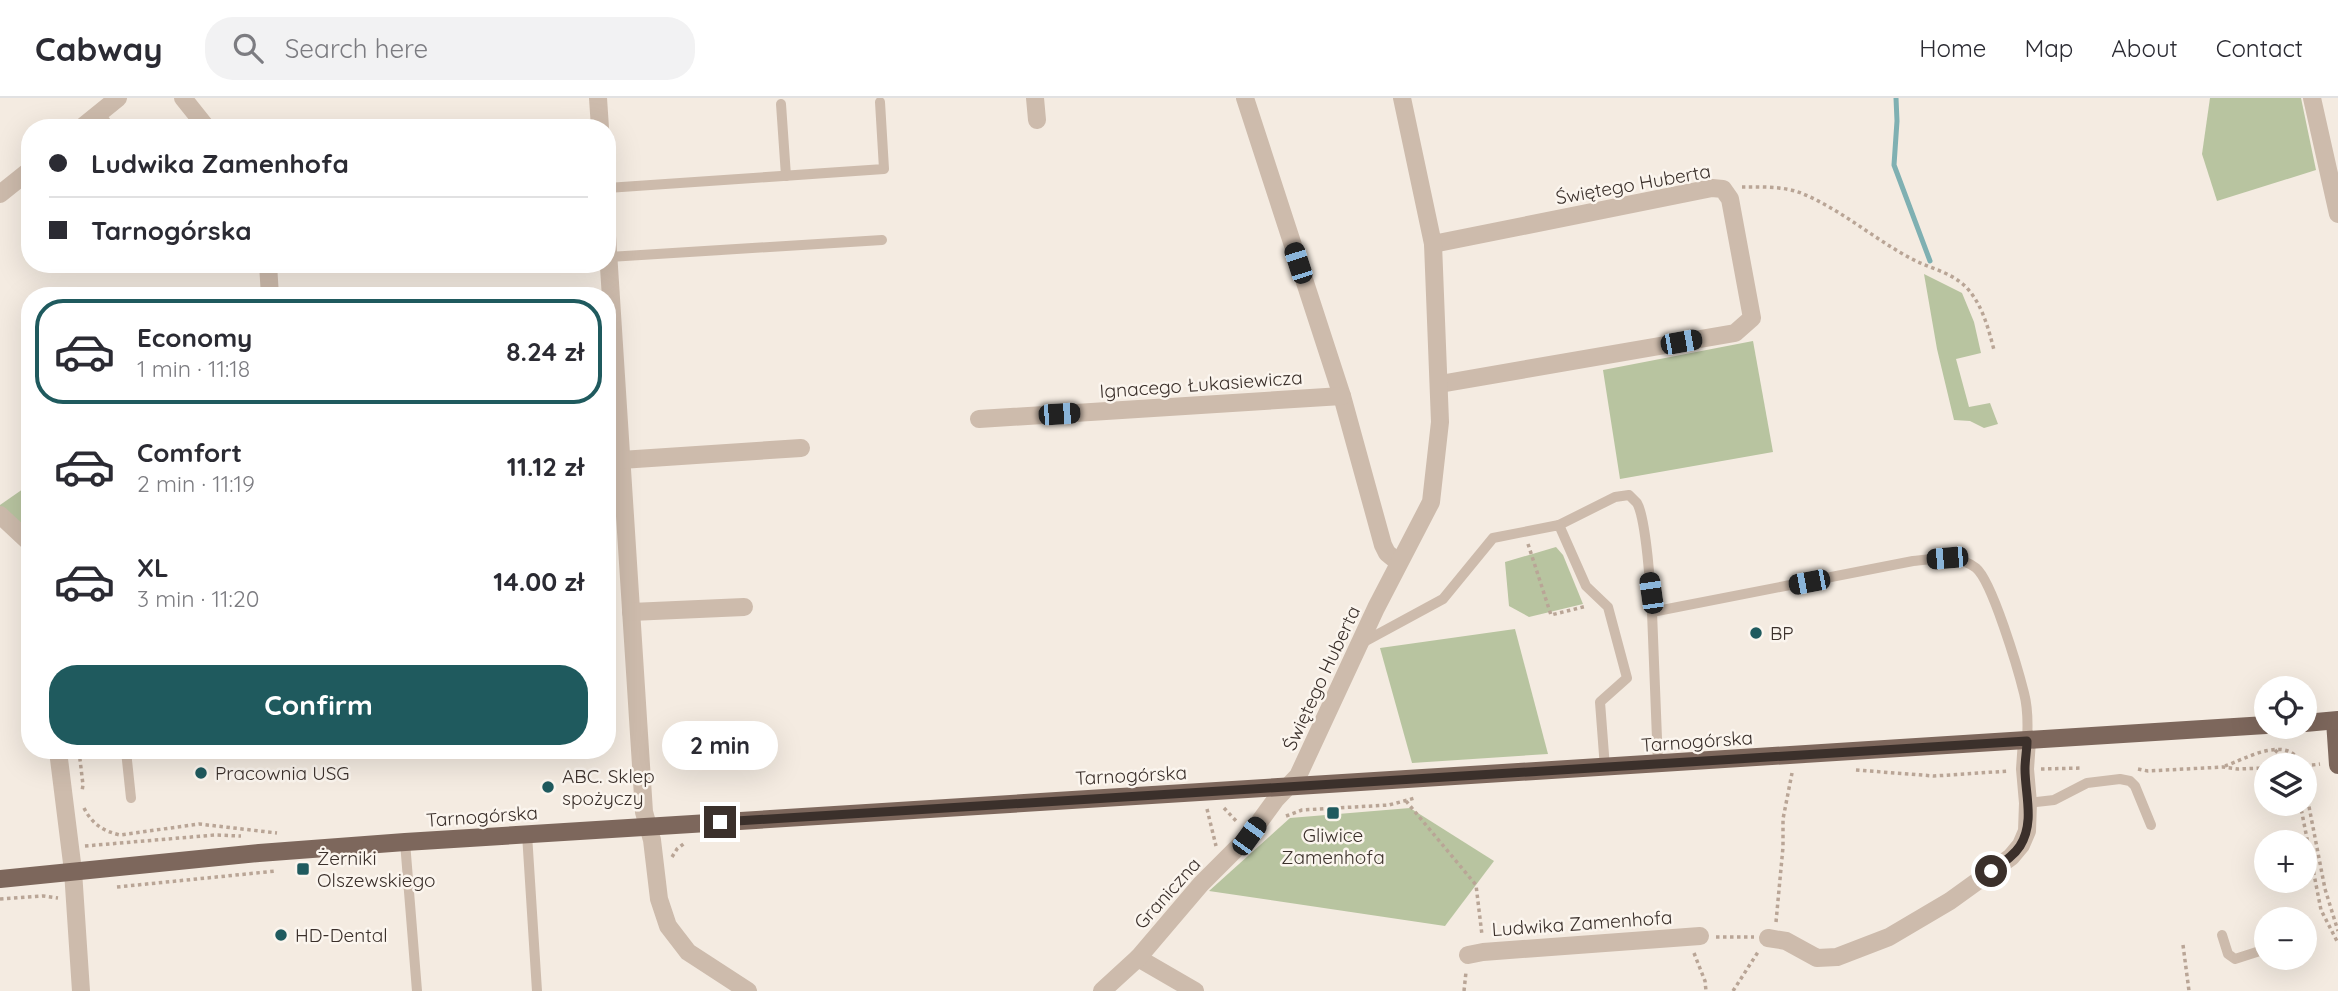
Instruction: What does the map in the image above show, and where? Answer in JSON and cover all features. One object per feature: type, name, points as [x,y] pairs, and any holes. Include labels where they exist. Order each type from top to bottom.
[{"type":"main road","points":[[2317,722],[2337,720],[2338,765]]},
{"type":"main road","name":"Tarnogórska","points":[[0,879],[259,853],[405,842],[2254,726]]},
{"type":"street","points":[[92,119],[118,98]]},
{"type":"street","points":[[183,98],[200,119]]},
{"type":"street","points":[[598,98],[599,119]]},
{"type":"street","points":[[1035,98],[1037,120]]},
{"type":"street","name":"Ignacego Łukasiewicza","points":[[1245,98],[1342,396],[1383,545],[1387,554],[1398,562]]},
{"type":"street","name":"Świętego Huberta","points":[[1287,787],[1298,776],[1398,562],[1431,502],[1440,422],[1433,244],[1402,98]]},
{"type":"street","points":[[2312,98],[2338,214]]},
{"type":"street","points":[[0,194],[21,177]]},
{"type":"street","name":"Świętego Huberta","points":[[1433,244],[1712,188],[1723,189],[1730,198],[1752,318],[1735,333],[1440,384]]},
{"type":"street","points":[[616,375],[644,812],[652,840],[659,899],[668,926],[688,951],[748,991]]},
{"type":"street","name":"Ignacego Łukasiewicza","points":[[979,419],[1342,396]]},
{"type":"street","points":[[621,460],[801,448]]},
{"type":"street","points":[[0,515],[21,533]]},
{"type":"street","points":[[631,612],[744,607]]},
{"type":"street","points":[[1768,938],[1786,941],[1817,958],[1836,957],[1888,937],[1950,901],[2011,857],[2021,845],[2027,831],[2027,741]]},
{"type":"street","points":[[59,759],[73,871],[81,991]]},
{"type":"street","name":"Graniczna","points":[[1102,991],[1138,958],[1201,884],[1249,836],[1287,787]]},
{"type":"street","name":"Ludwika Zamenhofa","points":[[1476,953],[1693,937]]},
{"type":"street","points":[[1138,958],[1195,991]]},
{"type":"lane","points":[[616,187],[884,169],[880,102]]},
{"type":"lane","points":[[781,104],[786,176]]},
{"type":"lane","points":[[99,113],[104,119]]},
{"type":"lane","points":[[616,257],[883,240]]},
{"type":"lane","points":[[1358,645],[1443,598],[1493,538],[1559,525],[1615,497],[1629,495],[1637,502],[1643,527],[1651,593],[1658,764]]},
{"type":"lane","points":[[1559,525],[1586,586],[1608,607],[1627,678],[1600,702],[1605,768]]},
{"type":"lane","points":[[1652,612],[1913,561],[1947,558],[1964,562],[1975,566],[1983,576],[1998,613],[2024,694],[2027,741]]},
{"type":"lane","points":[[127,759],[131,798]]},
{"type":"lane","points":[[2028,803],[2054,800],[2087,783],[2120,779],[2130,781],[2135,786],[2151,825]]},
{"type":"lane","points":[[527,835],[537,991]]},
{"type":"lane","points":[[405,842],[417,991]]},
{"type":"lane","points":[[2222,935],[2228,954],[2235,959],[2254,953]]},
{"type":"path","points":[[1723,189],[1772,188],[1799,192],[1838,212],[1917,261],[1943,272],[1964,285],[1978,302],[1994,350]]},
{"type":"path","points":[[1525,532],[1551,615],[1602,602]]},
{"type":"path","points":[[2274,748],[2279,753]]},
{"type":"path","points":[[2223,767],[2264,750],[2274,748],[2290,753]]},
{"type":"path","points":[[80,759],[83,785],[81,794]]},
{"type":"path","points":[[2135,768],[2148,771],[2223,767],[2254,768]]},
{"type":"path","points":[[1856,770],[1934,776],[2025,769],[2084,768]]},
{"type":"path","points":[[1733,991],[1775,928],[1783,819],[1793,771]]},
{"type":"path","points":[[1280,820],[1301,810],[1390,805],[1422,796]]},
{"type":"path","points":[[1405,801],[1476,885],[1476,953]]},
{"type":"path","points":[[82,804],[95,825],[120,835],[199,824],[286,835],[215,835],[82,846]]},
{"type":"path","points":[[2303,816],[2321,910],[2338,943]]},
{"type":"path","points":[[2311,816],[2325,889],[2338,931]]},
{"type":"path","points":[[105,888],[230,877]]},
{"type":"path","points":[[0,899],[56,896],[62,901]]},
{"type":"path","points":[[1706,991],[1693,937],[1768,938]]},
{"type":"path","points":[[2183,945],[2189,991]]},
{"type":"green space","points":[[2210,98],[2301,98],[2316,170],[2217,201],[2202,154]]},
{"type":"green space","points":[[1924,274],[1962,293],[1974,322],[1981,353],[1956,359],[1969,407],[1990,403],[1998,424],[1984,428],[1970,421],[1954,420],[1937,349]]},
{"type":"green space","points":[[1753,341],[1773,452],[1620,479],[1603,370]]},
{"type":"green space","points":[[21,490],[21,524],[0,508],[0,505]]},
{"type":"green space","points":[[1556,547],[1563,555],[1583,604],[1529,617],[1509,606],[1505,562]]},
{"type":"green space","points":[[1515,629],[1548,754],[1412,763],[1380,648]]},
{"type":"green space","points":[[1410,808],[1494,861],[1445,926],[1209,891],[1290,818]]},
{"type":"waterway","points":[[1896,98],[1894,165],[1930,261]]},
{"type":"place","name":"BP","points":[[1756,633]]},
{"type":"place","name":"Pracownia USG","points":[[201,773]]},
{"type":"place","name":"ABC. Sklep spożyczy","points":[[548,787]]},
{"type":"place","name":"Gliwice Zamenhofa","points":[[1333,813]]},
{"type":"place","name":"Żerniki Olszewskiego","points":[[303,869]]},
{"type":"place","name":"HD-Dental","points":[[281,935]]},
{"type":"route","points":[[720,822],[2027,741],[2027,831],[2021,845],[2011,857],[1991,871]]}]
